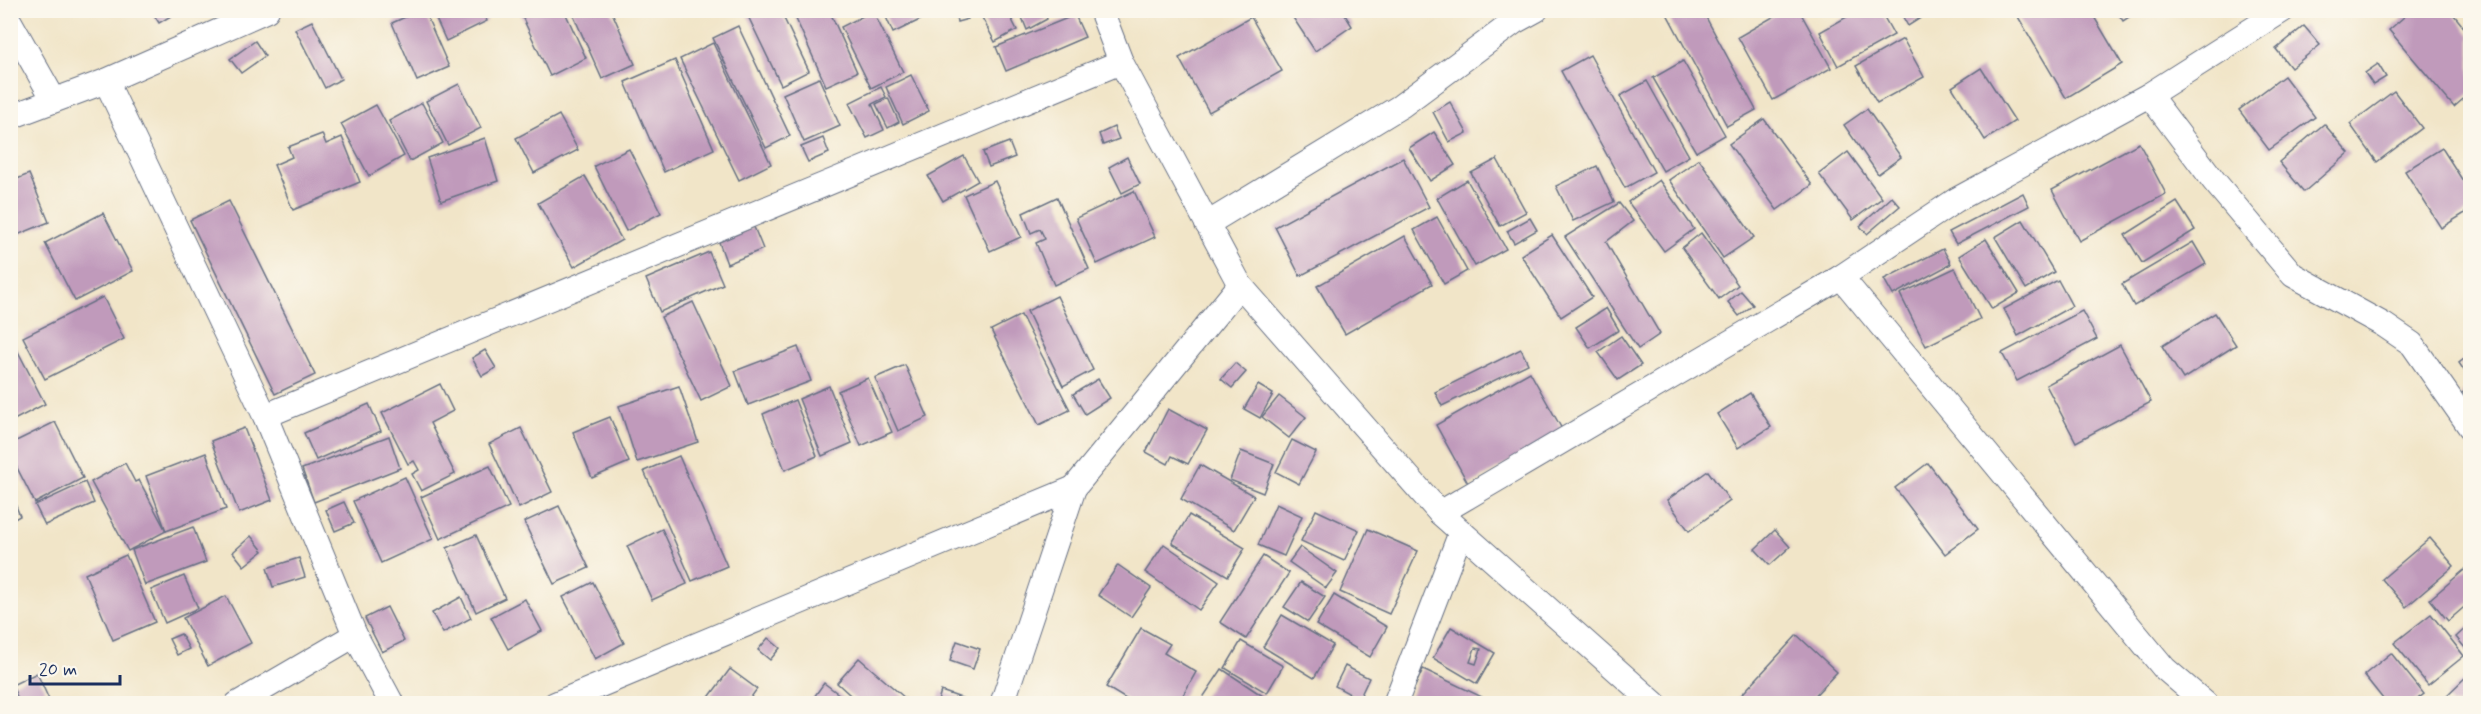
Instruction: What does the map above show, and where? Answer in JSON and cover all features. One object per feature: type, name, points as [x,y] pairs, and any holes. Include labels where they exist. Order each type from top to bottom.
[{"type":"street","points":[[10,117],[106,81],[267,10]]},
{"type":"street","points":[[1101,10],[1121,62],[1240,285],[1440,513],[1655,704]]},
{"type":"street","points":[[1208,224],[1401,106],[1511,16],[1536,10]]},
{"type":"street","points":[[1440,513],[1842,277],[1956,200],[2150,95],[2283,10]]},
{"type":"street","points":[[10,22],[54,100]]},
{"type":"street","points":[[265,416],[1121,62]]},
{"type":"street","points":[[106,81],[265,416],[355,635],[392,704]]},
{"type":"street","points":[[2150,95],[2214,181],[2293,274],[2384,325],[2412,344],[2470,427]]},
{"type":"street","points":[[1842,277],[2164,668],[2206,704]]},
{"type":"street","points":[[1002,704],[1074,488],[1240,285]]},
{"type":"street","points":[[555,704],[1074,488]]},
{"type":"street","points":[[1395,704],[1461,532]]},
{"type":"street","points":[[237,704],[355,635]]},
{"type":"building","points":[[151,10],[181,10],[159,23]]},
{"type":"building","points":[[424,10],[449,67],[417,81],[392,23]]},
{"type":"building","points":[[432,10],[482,10],[487,21],[446,41]]},
{"type":"building","points":[[519,10],[564,10],[586,58],[550,76]]},
{"type":"building","points":[[571,10],[611,10],[635,64],[602,79]]},
{"type":"building","points":[[754,10],[780,10],[809,71],[781,85],[747,14]]},
{"type":"building","points":[[792,10],[829,10],[857,72],[826,86]]},
{"type":"building","points":[[883,10],[921,10],[924,18],[893,33]]},
{"type":"building","points":[[966,10],[968,19],[957,22],[955,11]]},
{"type":"building","points":[[978,10],[1007,10],[1017,30],[995,42]]},
{"type":"building","points":[[1019,10],[1045,10],[1047,19],[1027,30]]},
{"type":"building","points":[[1288,10],[1342,10],[1352,26],[1315,51]]},
{"type":"building","points":[[1665,10],[1702,10],[1756,110],[1727,126]]},
{"type":"building","points":[[1785,10],[1799,10],[1831,68],[1773,100],[1738,37]]},
{"type":"building","points":[[1859,10],[1880,10],[1894,35],[1838,66],[1820,32]]},
{"type":"building","points":[[1899,10],[1933,10],[1908,26]]},
{"type":"building","points":[[2014,10],[2090,10],[2122,64],[2066,98]]},
{"type":"building","points":[[2116,10],[2140,10],[2123,21]]},
{"type":"building","points":[[2412,10],[2450,10],[2470,35],[2470,93],[2454,107],[2389,30]]},
{"type":"building","points":[[873,11],[903,72],[871,88],[841,27]]},
{"type":"building","points":[[1075,15],[1085,37],[1006,71],[996,47]]},
{"type":"building","points":[[1251,17],[1282,71],[1209,112],[1179,58]]},
{"type":"building","points":[[312,21],[341,79],[325,88],[295,29]]},
{"type":"building","points":[[738,26],[790,136],[766,148],[713,38]]},
{"type":"building","points":[[2304,26],[2320,45],[2291,68],[2276,49]]},
{"type":"building","points":[[1903,39],[1924,77],[1877,103],[1856,66]]},
{"type":"building","points":[[255,41],[265,56],[241,73],[230,59]]},
{"type":"building","points":[[713,43],[771,164],[739,180],[680,59]]},
{"type":"building","points":[[1590,55],[1654,172],[1625,188],[1561,71]]},
{"type":"building","points":[[675,60],[714,149],[664,172],[625,82]]},
{"type":"building","points":[[1683,61],[1725,135],[1696,152],[1653,78]]},
{"type":"building","points":[[2378,64],[2386,77],[2373,85],[2365,73]]},
{"type":"building","points":[[1981,68],[2015,121],[1985,140],[1952,87]]},
{"type":"building","points":[[911,75],[929,111],[903,124],[886,87]]},
{"type":"building","points":[[2284,76],[2315,117],[2269,150],[2239,110]]},
{"type":"building","points":[[819,78],[840,126],[804,142],[783,94]]},
{"type":"building","points":[[1647,81],[1689,156],[1663,171],[1620,96]]},
{"type":"building","points":[[459,84],[481,128],[448,145],[426,101]]},
{"type":"building","points":[[881,87],[886,97],[872,104],[884,130],[867,138],[849,103]]},
{"type":"building","points":[[2394,91],[2422,128],[2377,162],[2350,124]]},
{"type":"building","points":[[888,98],[899,122],[888,128],[876,104]]},
{"type":"building","points":[[1450,102],[1467,133],[1449,142],[1433,112]]},
{"type":"building","points":[[422,103],[443,143],[410,161],[389,121]]},
{"type":"building","points":[[376,105],[404,156],[369,176],[341,124]]},
{"type":"building","points":[[1867,109],[1901,157],[1878,174],[1844,125]]},
{"type":"building","points":[[559,115],[578,150],[534,173],[516,138]]},
{"type":"building","points":[[1764,119],[1812,185],[1777,210],[1729,144]]},
{"type":"building","points":[[2324,124],[2349,153],[2304,192],[2279,162]]},
{"type":"building","points":[[1114,127],[1119,139],[1103,145],[1099,134]]},
{"type":"building","points":[[1434,132],[1455,165],[1430,181],[1409,148]]},
{"type":"building","points":[[322,134],[326,144],[342,137],[360,182],[293,210],[274,165],[292,157],[288,147]]},
{"type":"building","points":[[485,138],[498,181],[441,201],[427,158]]},
{"type":"building","points":[[823,138],[829,153],[808,162],[801,147]]},
{"type":"building","points":[[1009,142],[1015,157],[989,167],[983,152]]},
{"type":"building","points":[[2139,143],[2166,194],[2079,241],[2052,190]]},
{"type":"building","points":[[2442,148],[2470,192],[2470,210],[2441,228],[2405,171]]},
{"type":"building","points":[[629,149],[661,213],[626,231],[594,166]]},
{"type":"building","points":[[1848,152],[1882,198],[1853,220],[1819,174]]},
{"type":"building","points":[[964,156],[978,181],[943,201],[928,176]]},
{"type":"building","points":[[1127,157],[1140,184],[1122,193],[1109,167]]},
{"type":"building","points":[[1403,158],[1429,207],[1300,276],[1275,227]]},
{"type":"building","points":[[1497,159],[1526,212],[1500,226],[1471,173]]},
{"type":"building","points":[[1699,159],[1754,237],[1723,258],[1669,180]]},
{"type":"building","points":[[1597,166],[1614,202],[1573,221],[1556,186]]},
{"type":"building","points":[[29,174],[49,222],[10,238],[10,182]]},
{"type":"building","points":[[585,176],[622,240],[574,267],[538,203]]},
{"type":"building","points":[[1467,180],[1506,249],[1475,266],[1437,198]]},
{"type":"building","points":[[1659,180],[1694,229],[1664,251],[1628,202]]},
{"type":"building","points":[[995,181],[1021,237],[990,251],[964,195]]},
{"type":"building","points":[[1134,191],[1155,237],[1097,264],[1076,218]]},
{"type":"building","points":[[2023,193],[2029,206],[1956,244],[1949,232]]},
{"type":"building","points":[[1057,197],[1089,269],[1054,285],[1036,243],[1045,239],[1040,229],[1031,233],[1023,213]]},
{"type":"building","points":[[1892,197],[1900,206],[1867,234],[1860,226]]},
{"type":"building","points":[[229,201],[315,375],[275,394],[190,220]]},
{"type":"building","points":[[2177,202],[2195,230],[2142,263],[2125,235]]},
{"type":"building","points":[[1619,203],[1633,221],[1606,242],[1660,334],[1638,349],[1565,237]]},
{"type":"building","points":[[103,213],[133,271],[75,301],[45,243]]},
{"type":"building","points":[[1437,217],[1467,271],[1444,284],[1414,230]]},
{"type":"building","points":[[1530,218],[1537,230],[1514,243],[1507,231]]},
{"type":"building","points":[[2023,220],[2054,272],[2026,289],[1995,237]]},
{"type":"building","points":[[754,227],[763,249],[727,264],[719,242]]},
{"type":"building","points":[[1701,233],[1738,285],[1719,299],[1682,248]]},
{"type":"building","points":[[1552,235],[1592,297],[1561,317],[1521,255]]},
{"type":"building","points":[[1405,236],[1432,284],[1345,334],[1317,286]]},
{"type":"building","points":[[1986,239],[2019,293],[1992,309],[1959,256]]},
{"type":"building","points":[[2193,242],[2206,264],[2134,306],[2122,284]]},
{"type":"building","points":[[1943,249],[1951,264],[1893,295],[1884,279]]},
{"type":"building","points":[[709,252],[723,284],[660,312],[646,279]]},
{"type":"building","points":[[1955,268],[1980,319],[1926,346],[1900,294]]},
{"type":"building","points":[[2058,280],[2072,306],[2018,336],[2004,309]]},
{"type":"building","points":[[1741,291],[1753,305],[1739,316],[1728,302]]},
{"type":"building","points":[[1057,296],[1093,370],[1063,386],[1027,311]]},
{"type":"building","points":[[103,297],[124,339],[45,379],[23,337]]},
{"type":"building","points":[[693,302],[732,386],[701,401],[661,317]]},
{"type":"building","points":[[1606,308],[1619,330],[1590,348],[1576,327]]},
{"type":"building","points":[[2082,311],[2097,339],[2017,381],[2002,353]]},
{"type":"building","points":[[2215,313],[2236,345],[2183,379],[2162,346]]},
{"type":"building","points":[[1021,315],[1070,410],[1039,425],[991,330]]},
{"type":"building","points":[[10,336],[45,404],[10,422]]},
{"type":"building","points":[[1621,336],[1641,365],[1618,380],[1598,352]]},
{"type":"building","points":[[2120,345],[2151,402],[2076,442],[2046,385]]},
{"type":"building","points":[[798,347],[811,381],[748,405],[735,371]]},
{"type":"building","points":[[1521,349],[1528,364],[1442,406],[1435,392]]},
{"type":"building","points":[[485,350],[496,368],[482,376],[472,358]]},
{"type":"building","points":[[2470,354],[2470,379],[2459,363]]},
{"type":"building","points":[[1235,363],[1246,372],[1232,388],[1221,379]]},
{"type":"building","points":[[905,365],[928,417],[898,431],[875,378]]},
{"type":"building","points":[[1530,372],[1563,431],[1469,485],[1436,425]]},
{"type":"building","points":[[868,378],[892,432],[861,446],[838,391]]},
{"type":"building","points":[[1098,379],[1110,398],[1085,414],[1073,394]]},
{"type":"building","points":[[440,384],[453,411],[430,423],[455,474],[421,491],[412,474],[419,470],[414,461],[408,464],[382,413]]},
{"type":"building","points":[[1258,385],[1273,394],[1260,418],[1244,409]]},
{"type":"building","points":[[679,386],[698,442],[637,462],[619,406]]},
{"type":"building","points":[[829,386],[852,443],[822,456],[799,399]]},
{"type":"building","points":[[2470,387],[2470,407],[2461,394]]},
{"type":"building","points":[[1750,393],[1771,427],[1738,448],[1717,414]]},
{"type":"building","points":[[1279,396],[1306,417],[1289,438],[1262,417]]},
{"type":"building","points":[[795,400],[817,456],[785,470],[763,414]]},
{"type":"building","points":[[369,404],[381,431],[316,460],[304,433]]},
{"type":"building","points":[[1168,409],[1207,430],[1188,464],[1172,456],[1168,464],[1146,452]]},
{"type":"building","points":[[610,417],[629,462],[592,478],[573,432]]},
{"type":"building","points":[[55,422],[83,478],[35,503],[10,454],[10,444]]},
{"type":"building","points":[[244,428],[272,500],[239,513],[211,441]]},
{"type":"building","points":[[521,428],[552,492],[519,508],[489,444]]},
{"type":"building","points":[[389,436],[400,468],[314,502],[302,469]]},
{"type":"building","points":[[1292,440],[1316,452],[1299,484],[1276,472]]},
{"type":"building","points":[[1241,451],[1274,464],[1263,493],[1230,480]]},
{"type":"building","points":[[206,453],[226,509],[166,531],[146,476]]},
{"type":"building","points":[[679,456],[727,566],[692,581],[644,471]]},
{"type":"building","points":[[125,463],[135,482],[139,480],[166,531],[128,551],[91,482]]},
{"type":"building","points":[[1928,463],[1978,529],[1945,554],[1895,488]]},
{"type":"building","points":[[1200,465],[1254,496],[1234,530],[1181,499]]},
{"type":"building","points":[[490,466],[509,507],[440,539],[421,497]]},
{"type":"building","points":[[1708,471],[1730,501],[1689,531],[1667,500]]},
{"type":"building","points":[[405,477],[433,539],[381,563],[353,501]]},
{"type":"building","points":[[85,482],[94,503],[45,525],[35,505]]},
{"type":"building","points":[[11,494],[20,516],[11,521]]},
{"type":"building","points":[[344,502],[354,523],[335,531],[326,510]]},
{"type":"building","points":[[1276,504],[1302,516],[1284,556],[1258,545]]},
{"type":"building","points":[[559,506],[589,568],[554,584],[524,522]]},
{"type":"building","points":[[1316,510],[1359,530],[1344,561],[1301,541]]},
{"type":"building","points":[[1189,515],[1245,548],[1228,576],[1172,543]]},
{"type":"building","points":[[193,527],[206,562],[145,585],[132,550]]},
{"type":"building","points":[[662,529],[687,584],[652,600],[627,546]]},
{"type":"building","points":[[1368,529],[1418,551],[1389,614],[1340,592]]},
{"type":"building","points":[[1775,530],[1790,547],[1770,565],[1755,549]]},
{"type":"building","points":[[476,535],[505,598],[476,612],[447,548]]},
{"type":"building","points":[[251,536],[263,551],[244,566],[233,552]]},
{"type":"building","points":[[2430,538],[2454,566],[2406,607],[2382,579]]},
{"type":"building","points":[[1164,544],[1219,582],[1199,610],[1145,572]]},
{"type":"building","points":[[1300,547],[1337,573],[1326,588],[1289,562]]},
{"type":"building","points":[[126,555],[155,622],[113,640],[85,574]]},
{"type":"building","points":[[1263,556],[1289,573],[1246,639],[1220,622]]},
{"type":"building","points":[[299,558],[305,577],[273,587],[267,568]]},
{"type":"building","points":[[1118,565],[1151,588],[1131,617],[1098,595]]},
{"type":"building","points":[[2470,565],[2470,602],[2448,621],[2430,599]]},
{"type":"building","points":[[184,576],[198,608],[165,623],[151,590]]},
{"type":"building","points":[[593,582],[624,643],[595,659],[563,597]]},
{"type":"building","points":[[1301,582],[1325,597],[1308,622],[1284,607]]},
{"type":"building","points":[[1334,595],[1387,627],[1370,657],[1316,625]]},
{"type":"building","points":[[226,596],[251,643],[208,666],[183,618]]},
{"type":"building","points":[[461,597],[471,618],[443,633],[432,613]]},
{"type":"building","points":[[525,599],[542,631],[508,649],[491,617]]},
{"type":"building","points":[[387,607],[404,641],[382,652],[365,618]]},
{"type":"building","points":[[2431,614],[2464,656],[2428,685],[2394,643]]},
{"type":"building","points":[[1282,615],[1333,645],[1314,678],[1263,647]]},
{"type":"building","points":[[2470,624],[2470,654],[2456,637]]},
{"type":"building","points":[[1451,627],[1495,653],[1477,684],[1433,658]],"holes":[[[1475,648],[1481,649],[1476,664],[1470,662]]]},
{"type":"building","points":[[1141,628],[1170,644],[1164,653],[1196,672],[1178,704],[1134,704],[1106,687]]},
{"type":"building","points":[[181,634],[189,649],[177,655],[169,639]]},
{"type":"building","points":[[1797,635],[1837,672],[1807,704],[1733,704]]},
{"type":"building","points":[[768,638],[780,648],[770,660],[758,650]]},
{"type":"building","points":[[957,641],[980,649],[973,669],[950,661]]},
{"type":"building","points":[[1241,641],[1283,666],[1267,693],[1225,668]]},
{"type":"building","points":[[2391,653],[2424,694],[2411,704],[2387,704],[2364,675]]},
{"type":"building","points":[[859,658],[906,699],[902,704],[860,704],[837,683]]},
{"type":"building","points":[[1345,666],[1369,678],[1359,699],[1335,686]]},
{"type":"building","points":[[730,669],[757,689],[746,704],[704,704]]},
{"type":"building","points":[[1222,669],[1272,702],[1271,704],[1203,704],[1200,702]]},
{"type":"building","points":[[1423,669],[1482,697],[1478,704],[1407,704]]},
{"type":"building","points":[[37,673],[51,704],[20,704],[12,685]]},
{"type":"building","points":[[2470,673],[2470,704],[2451,704],[2445,697]]},
{"type":"building","points":[[824,683],[852,704],[809,704]]},
{"type":"building","points":[[941,691],[967,700],[966,704],[937,704]]}]
